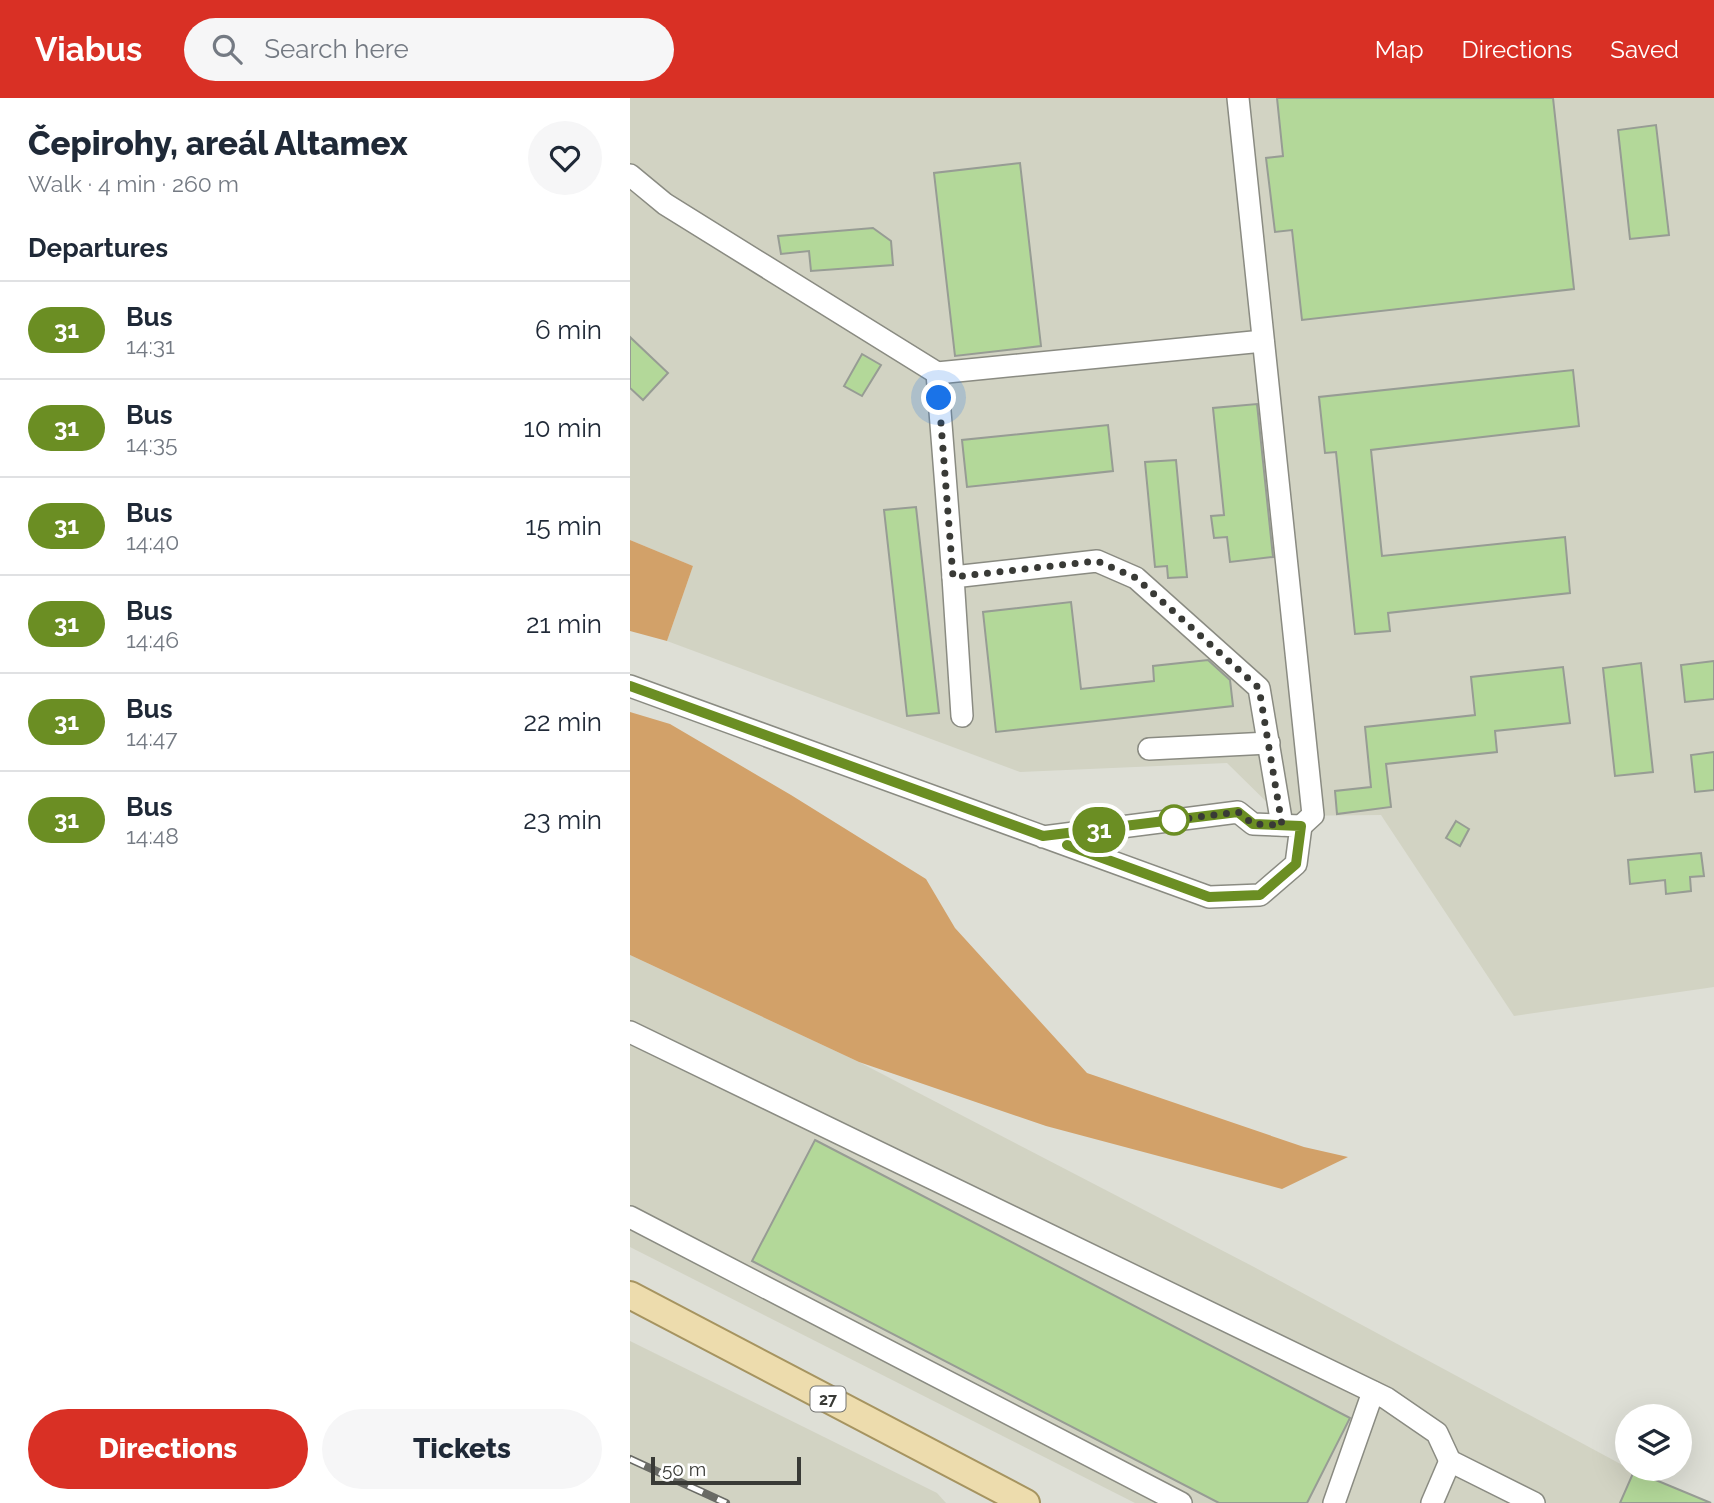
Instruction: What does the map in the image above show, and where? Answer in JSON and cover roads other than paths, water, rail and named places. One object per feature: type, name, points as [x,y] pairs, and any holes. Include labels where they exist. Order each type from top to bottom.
[{"type":"main road","name":"27","points":[[630,1295],[1026,1503]]},
{"type":"lane","points":[[1043,836],[1238,812],[1253,824],[1292,826],[1312,815],[1238,98]]},
{"type":"lane","points":[[630,175],[666,204],[937,373],[1264,341]]},
{"type":"lane","points":[[937,373],[962,716]]},
{"type":"lane","points":[[630,686],[1209,897],[1260,895],[1296,864],[1292,826],[1269,743],[1259,688],[1136,578],[1097,561],[953,577]]},
{"type":"lane","points":[[1149,749],[1269,743]]},
{"type":"lane","points":[[630,1032],[1386,1398],[1437,1433],[1450,1461],[1534,1503]]},
{"type":"lane","points":[[630,1217],[1181,1503]]},
{"type":"lane","points":[[1334,1503],[1373,1392]]},
{"type":"lane","points":[[1432,1503],[1450,1461]]},
{"type":"railway","points":[[630,1459],[726,1503]]}]
